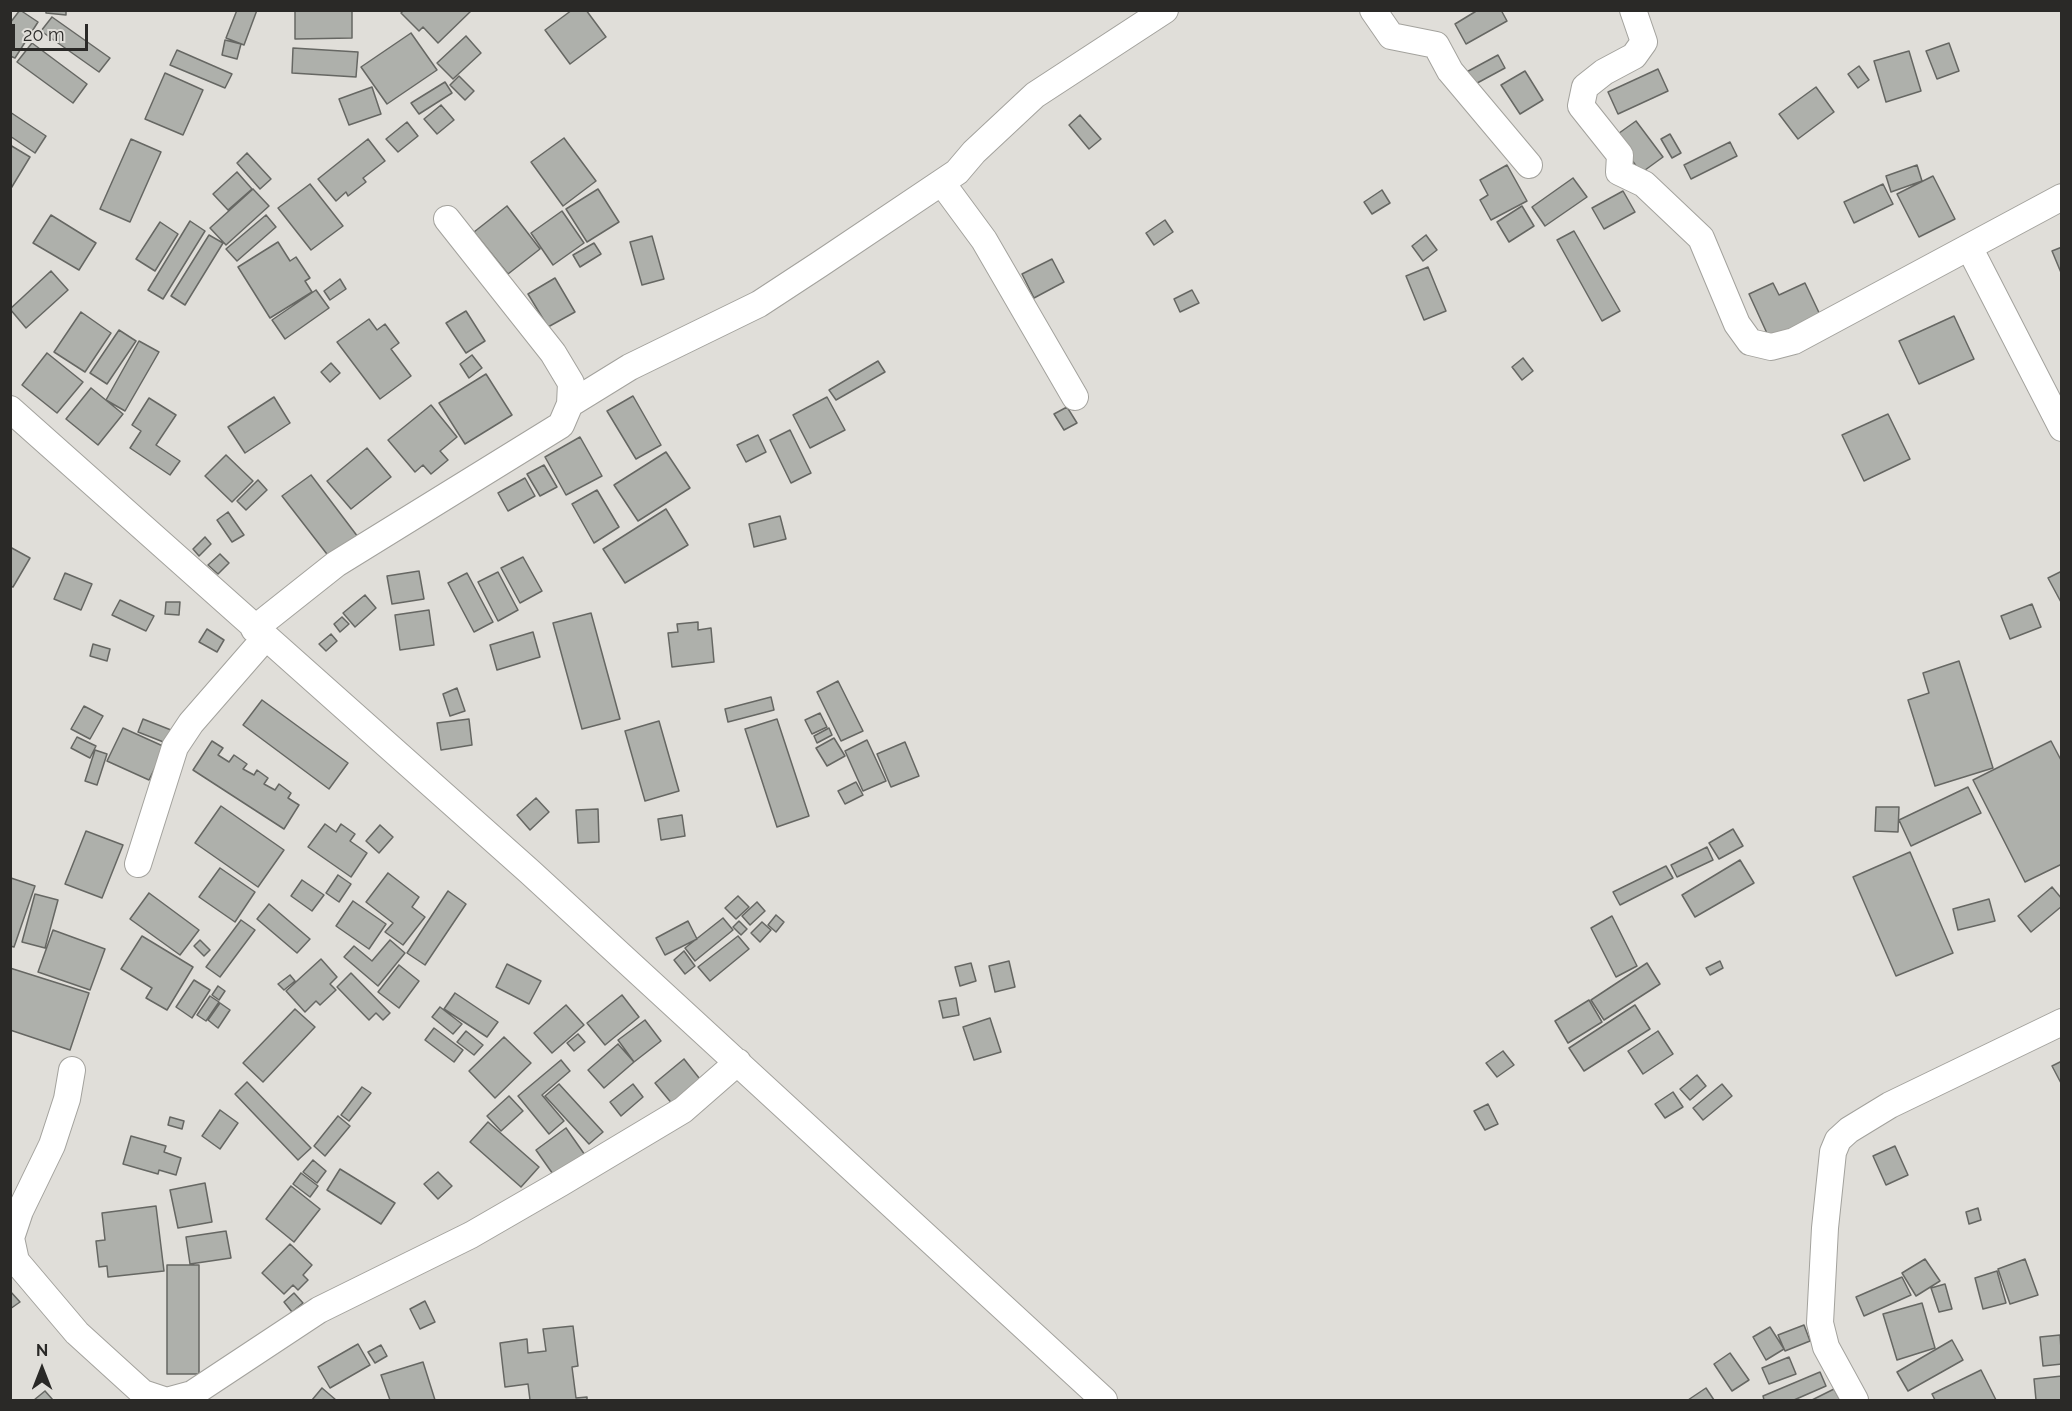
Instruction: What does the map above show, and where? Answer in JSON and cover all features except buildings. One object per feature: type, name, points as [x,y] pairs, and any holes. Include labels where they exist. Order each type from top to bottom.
[{"type":"street","points":[[570,404],[630,367],[759,304],[942,183],[957,172],[1035,95],[1165,10]]},
{"type":"street","points":[[1373,10],[1390,36],[1436,45],[1450,71],[1529,165]]},
{"type":"street","points":[[1633,10],[1644,42],[1634,56],[1604,72],[1585,87],[1581,106],[1620,155],[1619,172],[1644,184],[1701,238],[1737,324],[1750,342],[1771,347],[1794,341],[2061,197]]},
{"type":"street","points":[[942,183],[984,240],[1075,398]]},
{"type":"street","points":[[138,864],[175,747],[259,634],[336,564],[561,425],[570,404],[571,383],[553,353],[447,219]]},
{"type":"street","points":[[1970,247],[2061,428]]},
{"type":"street","points":[[10,409],[259,634],[530,872],[1104,1401]]},
{"type":"street","points":[[1855,1401],[1826,1347],[1820,1323],[1825,1228],[1833,1152],[1838,1140],[1849,1130],[1890,1105],[2061,1022]]},
{"type":"street","points":[[170,1401],[192,1394],[319,1310],[471,1235],[561,1183],[683,1110],[738,1062]]},
{"type":"street","points":[[72,1070],[67,1099],[52,1145],[20,1211],[11,1238],[16,1262],[77,1333],[143,1393],[164,1401]]}]
